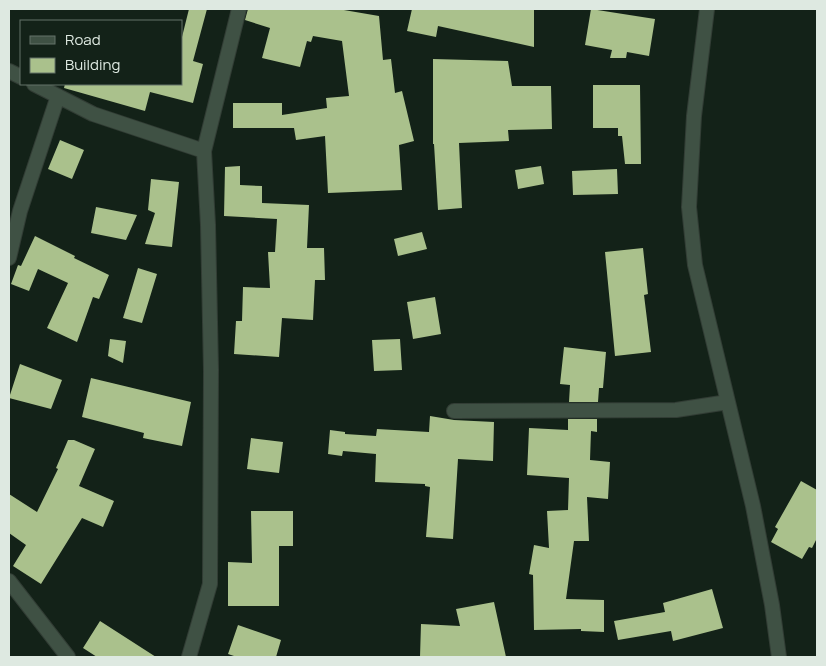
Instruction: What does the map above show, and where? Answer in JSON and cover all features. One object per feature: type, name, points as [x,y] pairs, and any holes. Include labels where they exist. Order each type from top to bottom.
[{"type":"street","points":[[189,657],[210,584],[211,360],[208,225],[204,151],[239,9]]},
{"type":"street","points":[[708,9],[694,116],[688,207],[695,265],[753,506],[771,596],[778,657]]},
{"type":"street","points":[[36,85],[93,114],[204,151]]},
{"type":"street","points":[[9,258],[20,211],[58,96]]},
{"type":"street","points":[[454,411],[676,410],[728,402]]},
{"type":"street","points":[[9,581],[68,657]]},
{"type":"building","points":[[189,9],[207,9],[193,61],[203,64],[193,103],[150,92],[145,111],[64,88],[65,85],[182,85],[182,37]]},
{"type":"building","points":[[248,9],[338,9],[379,16],[383,60],[391,59],[395,93],[402,91],[414,141],[399,145],[402,190],[328,193],[325,136],[296,140],[294,128],[233,128],[233,103],[282,103],[282,115],[327,108],[326,98],[349,96],[342,41],[313,36],[311,42],[307,41],[300,67],[262,58],[270,28],[245,20]]},
{"type":"building","points":[[412,9],[534,9],[534,47],[438,26],[436,37],[407,31]]},
{"type":"building","points":[[591,9],[655,19],[649,56],[627,52],[626,58],[610,58],[612,50],[585,45]]},
{"type":"building","points":[[433,59],[508,61],[512,86],[551,86],[552,129],[508,130],[509,141],[459,143],[462,208],[438,210],[433,144]]},
{"type":"building","points":[[593,85],[640,85],[641,164],[625,164],[622,136],[618,136],[618,128],[593,128]]},
{"type":"building","points":[[60,140],[84,150],[72,179],[48,169]]},
{"type":"building","points":[[240,166],[240,185],[262,186],[262,203],[309,205],[307,248],[324,248],[325,280],[315,280],[313,320],[282,318],[279,357],[234,354],[236,321],[242,321],[243,287],[270,288],[268,252],[275,252],[277,219],[224,216],[225,167]]},
{"type":"building","points":[[541,166],[544,184],[518,189],[515,170]]},
{"type":"building","points":[[617,169],[618,194],[573,195],[572,171]]},
{"type":"building","points":[[151,179],[179,182],[172,247],[145,244],[155,213],[148,210]]},
{"type":"building","points":[[96,207],[137,215],[126,240],[91,233]]},
{"type":"building","points":[[422,232],[427,249],[398,256],[394,239]]},
{"type":"building","points":[[35,236],[109,275],[99,299],[93,297],[77,342],[47,328],[68,283],[38,269],[29,291],[11,284],[18,265],[21,266]]},
{"type":"building","points":[[643,248],[648,294],[644,295],[651,352],[615,356],[605,252]]},
{"type":"building","points":[[138,268],[157,274],[142,323],[123,318]]},
{"type":"building","points":[[435,297],[441,334],[413,339],[407,302]]},
{"type":"building","points":[[110,339],[126,341],[123,363],[108,356]]},
{"type":"building","points":[[400,339],[402,370],[374,371],[372,340]]},
{"type":"building","points":[[564,347],[606,352],[603,388],[599,388],[598,402],[569,402],[570,385],[560,384]]},
{"type":"building","points":[[20,364],[62,380],[51,409],[9,398]]},
{"type":"building","points":[[91,378],[191,402],[182,446],[143,438],[144,433],[82,417]]},
{"type":"building","points":[[430,416],[454,420],[494,422],[493,461],[458,459],[453,539],[426,537],[430,487],[425,486],[425,484],[375,482],[376,454],[343,451],[342,456],[328,454],[330,430],[345,432],[345,434],[376,436],[377,429],[429,432]]},
{"type":"building","points":[[568,419],[597,419],[597,432],[591,431],[590,460],[610,462],[608,499],[587,497],[589,541],[574,541],[566,599],[604,600],[604,632],[581,631],[581,629],[534,630],[533,575],[529,574],[534,545],[549,548],[547,511],[568,510],[569,478],[527,475],[529,428],[568,430]]},
{"type":"building","points":[[251,438],[283,442],[279,473],[247,469]]},
{"type":"building","points":[[68,440],[74,440],[95,449],[79,486],[114,501],[103,527],[82,518],[41,584],[13,566],[26,545],[9,533],[9,494],[37,512],[58,469],[56,468]]},
{"type":"building","points":[[801,481],[817,490],[817,538],[812,548],[809,547],[802,559],[771,542],[778,529],[775,527]]},
{"type":"building","points":[[251,511],[293,511],[293,546],[279,546],[279,606],[228,606],[228,562],[252,563]]},
{"type":"building","points":[[712,589],[723,628],[673,641],[671,631],[618,640],[614,621],[665,612],[663,603]]},
{"type":"building","points":[[494,602],[506,657],[420,657],[421,624],[460,626],[456,609]]},
{"type":"building","points":[[100,621],[156,657],[97,657],[83,648]]},
{"type":"building","points":[[238,625],[281,640],[276,657],[237,657],[228,654]]}]
